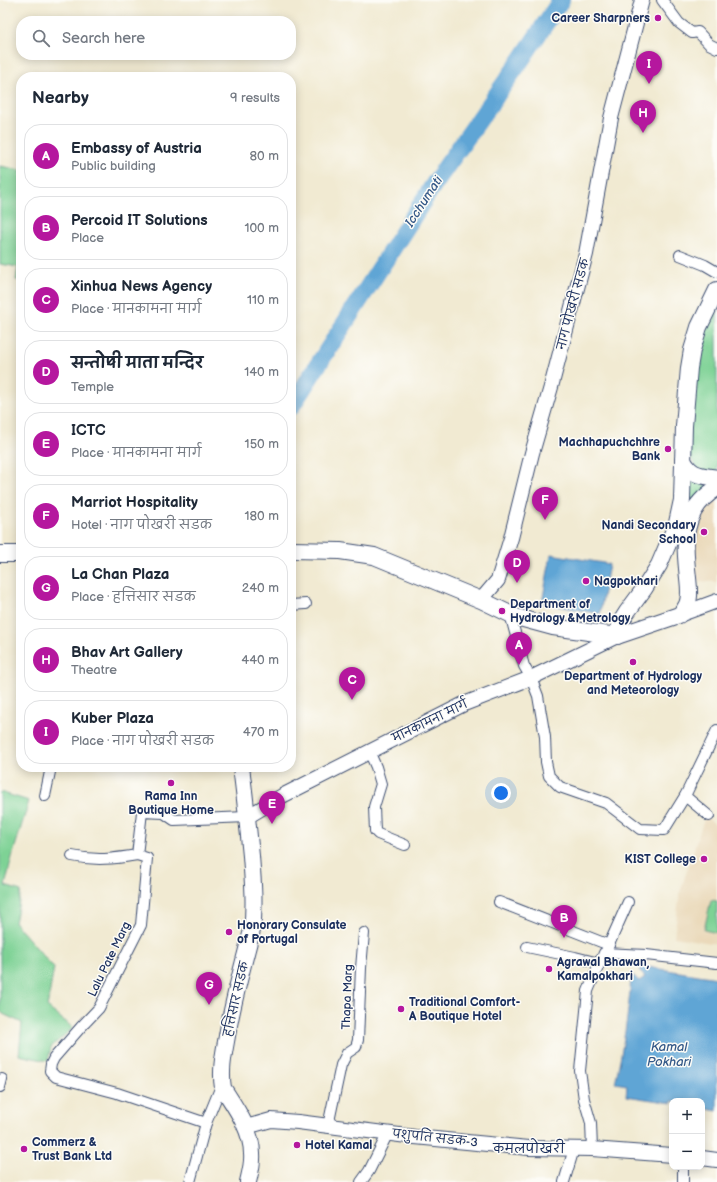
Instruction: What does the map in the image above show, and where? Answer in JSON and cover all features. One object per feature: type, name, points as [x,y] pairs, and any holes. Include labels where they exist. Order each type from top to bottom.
[{"type":"main road","name":"नाग पोखरी सडक","points":[[481,600],[498,580],[513,531],[532,453],[586,254],[611,118],[642,0]]},
{"type":"main road","points":[[679,615],[685,608],[689,590],[685,555],[677,523],[682,500],[685,412],[689,368],[692,350],[699,327],[717,290]]},
{"type":"main road","points":[[683,460],[691,472],[717,478]]},
{"type":"main road","points":[[617,636],[620,623],[644,589],[680,531],[709,493],[717,488]]},
{"type":"main road","points":[[296,550],[340,551],[374,556],[481,600],[522,619],[553,627],[617,636],[717,601]]},
{"type":"main road","points":[[0,554],[16,554]]},
{"type":"main road","name":"मानकामना मार्ग","points":[[247,817],[282,796],[464,704],[532,678],[617,636]]},
{"type":"main road","name":"हत्तिसार सडक","points":[[241,772],[247,817],[253,885],[253,923],[226,1038],[221,1071],[223,1088],[246,1127],[251,1142],[253,1156],[248,1182]]},
{"type":"main road","name":"पशुपति सडक-3","points":[[246,1127],[271,1120],[529,1148],[669,1155]]},
{"type":"main road","points":[[705,1158],[717,1160]]},
{"type":"street","points":[[662,0],[679,23],[692,33],[698,32],[709,44],[717,48]]},
{"type":"street","points":[[680,255],[705,265],[717,272]]},
{"type":"street","points":[[296,605],[306,604]]},
{"type":"street","points":[[510,614],[524,666],[532,678],[540,705],[545,737],[546,762],[549,776],[560,788],[606,803],[640,829],[664,830],[685,796],[717,730]]},
{"type":"street","points":[[369,751],[381,784],[374,807],[375,831],[378,834],[405,845]]},
{"type":"street","points":[[45,796],[49,772]]},
{"type":"street","points":[[685,796],[709,816]]},
{"type":"street","points":[[72,856],[84,859],[113,860],[137,855],[142,812],[164,813],[174,820],[247,817]]},
{"type":"street","name":"Lalu Pate Marg","points":[[137,855],[147,858],[142,925],[99,1008],[54,1058],[50,1071],[56,1077],[117,1093],[206,1123]]},
{"type":"street","points":[[499,902],[607,949],[717,963]]},
{"type":"street","points":[[592,1150],[591,1124],[584,1100],[580,1071],[588,991],[599,963],[607,949],[628,902]]},
{"type":"street","name":"Thapa Marg","points":[[328,1126],[341,1065],[347,1053],[356,1047],[358,1040],[364,933]]},
{"type":"street","points":[[527,947],[599,963]]},
{"type":"street","points":[[190,1182],[206,1123],[219,1091],[223,1088]]},
{"type":"street","points":[[361,1182],[369,1171],[388,1133]]},
{"type":"street","points":[[564,1182],[574,1149]]},
{"type":"street","points":[[683,1170],[683,1182]]},
{"type":"shaded area","name":"Nandi Secondary School","points":[[717,496],[717,582],[695,581],[690,543],[698,511]]},
{"type":"shaded area","name":"KIST College","points":[[705,816],[717,826],[717,944],[674,937],[680,892]]},
{"type":"green space","points":[[0,166],[16,169],[16,267],[0,264]]},
{"type":"green space","points":[[717,303],[717,474],[699,472],[689,455],[689,423],[700,340]]},
{"type":"green space","points":[[688,475],[717,480],[685,510]]},
{"type":"green space","points":[[0,792],[29,801],[5,886],[21,891],[15,923],[54,968],[47,1007],[73,1028],[51,1047],[48,1061],[19,1055],[22,1023],[0,1011]]},
{"type":"green space","points":[[711,900],[717,901],[717,933],[704,930]]},
{"type":"water","points":[[551,554],[609,564],[600,614],[542,603]]},
{"type":"water","name":"Kamal Pokhari","points":[[642,966],[717,978],[717,1111],[705,1109],[705,1098],[669,1098],[669,1103],[626,1096],[627,1085],[615,1083],[621,1057],[629,1003],[631,976],[634,976],[639,981],[645,977],[640,972]]},
{"type":"waterway","name":"Icchumati","points":[[296,399],[434,184],[561,0]]},
{"type":"place","name":"Career Sharpners","points":[[658,18]]},
{"type":"place","name":"Kuber Plaza","points":[[649,84]]},
{"type":"place","name":"Bhav Art Gallery","points":[[643,133]]},
{"type":"place","name":"Machhapuchchhre Bank","points":[[668,449]]},
{"type":"place","name":"Marriot Hospitality","points":[[545,520]]},
{"type":"place","name":"Nandi Secondary School","points":[[704,532]]},
{"type":"place","name":"Nagpokhari","points":[[586,581]]},
{"type":"place","name":"सन्तोषी माता मन्दिर","points":[[517,583]]},
{"type":"place","name":"Department of Hydrology &Metrology","points":[[502,611]]},
{"type":"place","name":"Department of Hydrology and Meteorology","points":[[633,662]]},
{"type":"place","name":"Embassy of Austria","points":[[519,665]]},
{"type":"place","name":"Xinhua News Agency","points":[[352,700]]},
{"type":"place","name":"Rama Inn Boutique Home","points":[[171,783]]},
{"type":"place","name":"ICTC","points":[[272,824]]},
{"type":"place","name":"KIST College","points":[[704,859]]},
{"type":"place","name":"Honorary Consulate of Portugal","points":[[229,932]]},
{"type":"place","name":"Percoid IT Solutions","points":[[564,938]]},
{"type":"place","name":"Agrawal Bhawan, Kamalpokhari","points":[[549,969]]},
{"type":"place","name":"La Chan Plaza","points":[[209,1005]]},
{"type":"place","name":"Traditional Comfort- A Boutique Hotel","points":[[401,1009]]},
{"type":"place","name":"Hotel Kamal","points":[[297,1145]]},
{"type":"place","name":"Commerz & Trust Bank Ltd","points":[[24,1149]]},
{"type":"district","name":"कमलपोखरी","points":[[529,1148]]}]
